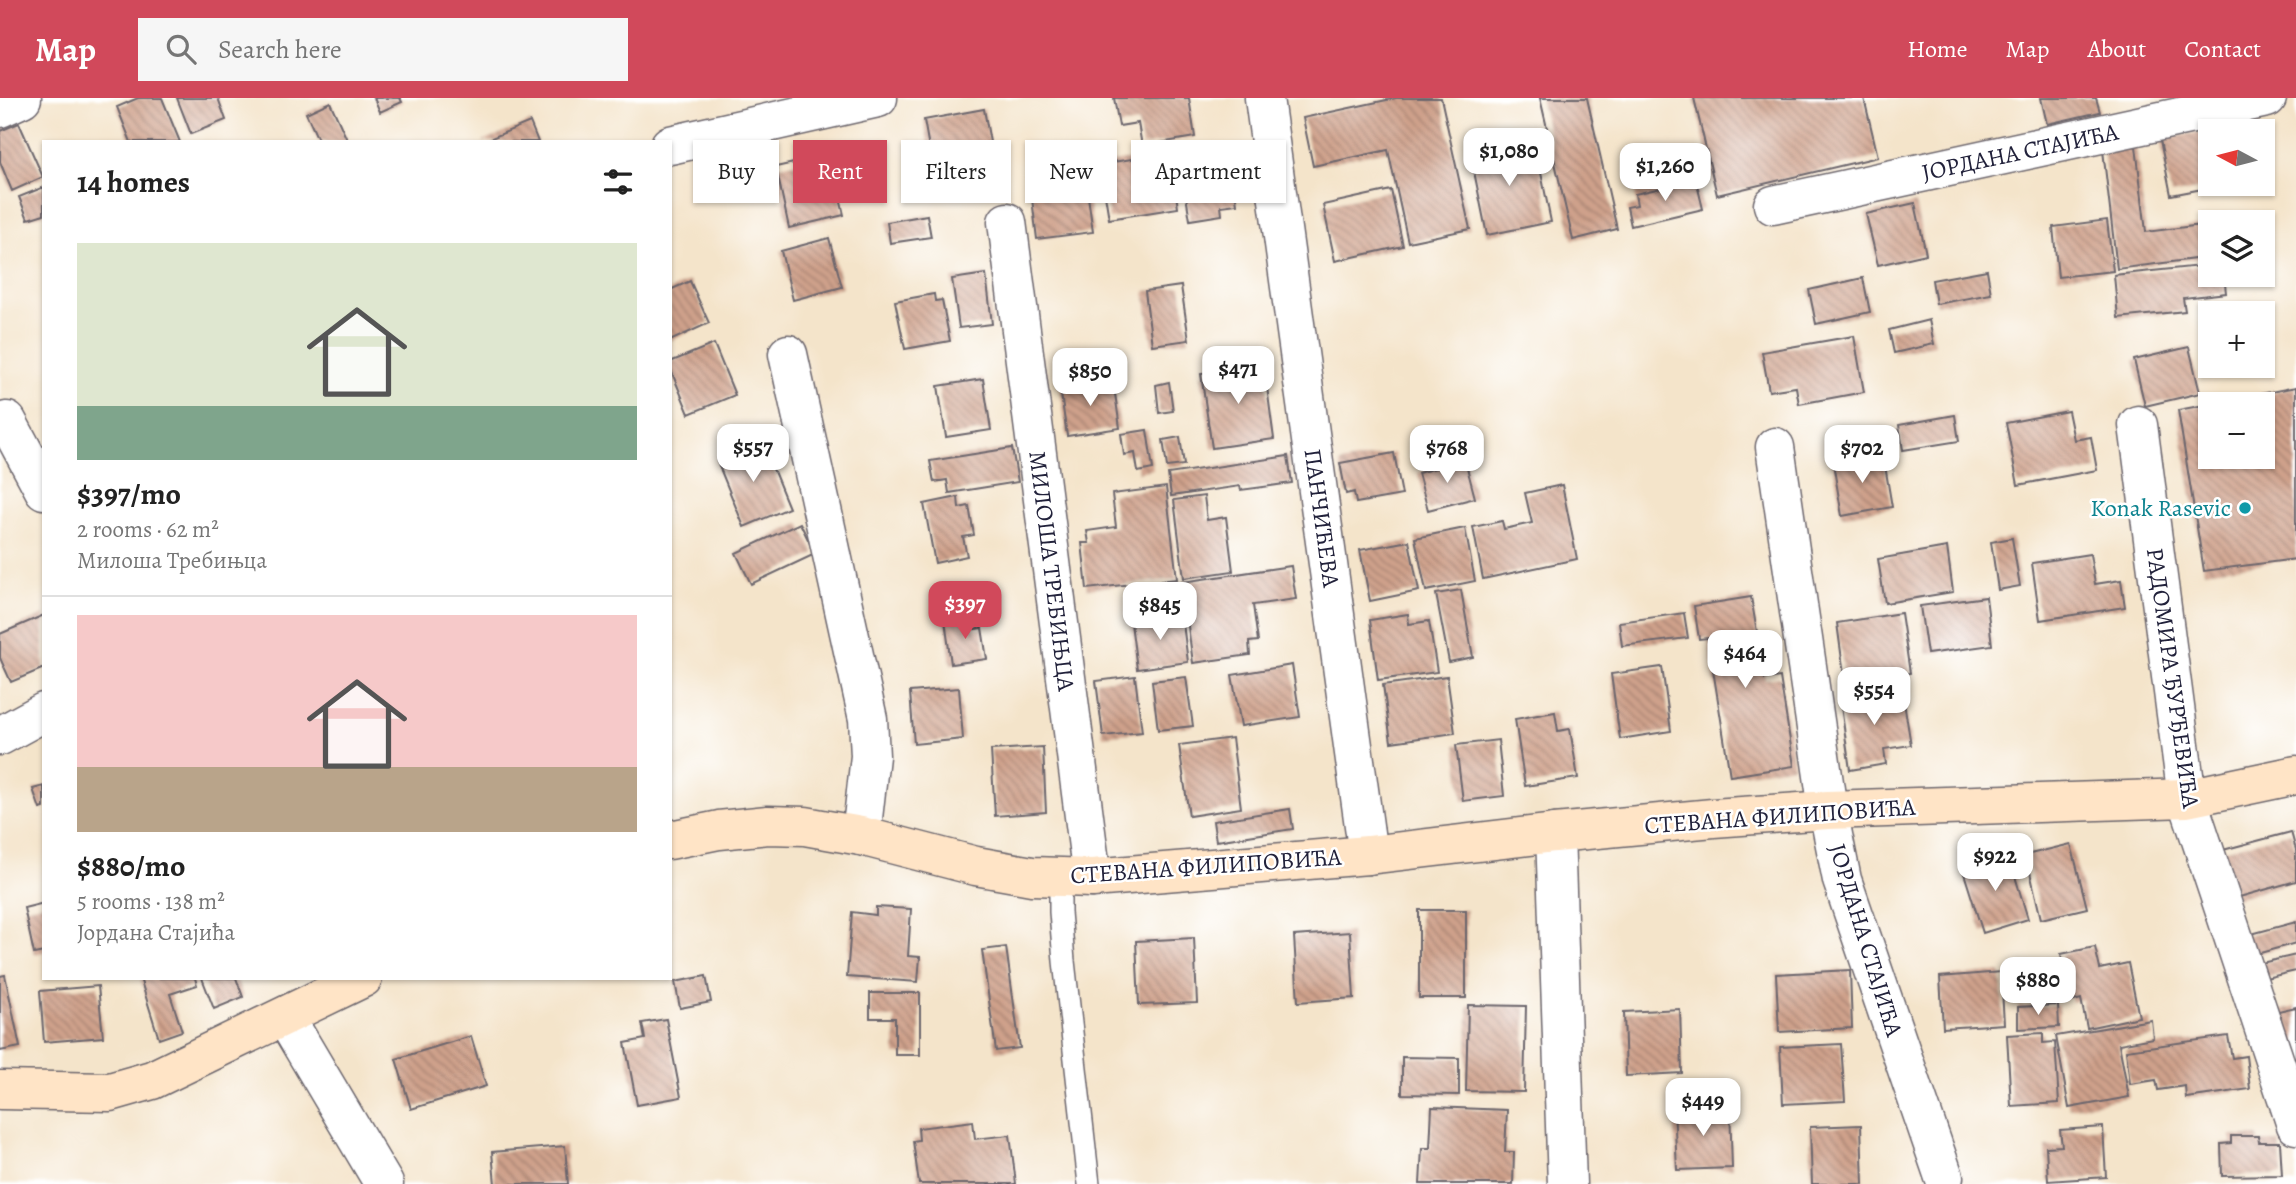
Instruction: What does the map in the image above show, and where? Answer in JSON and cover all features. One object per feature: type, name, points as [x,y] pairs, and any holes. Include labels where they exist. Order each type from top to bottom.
[{"type":"street","points":[[0,108],[22,98]]},
{"type":"street","points":[[672,145],[878,98]]},
{"type":"street","name":"ЈОРДАНА СТАЈИЋА","points":[[1773,205],[2267,98]]},
{"type":"street","name":"ПАНЧИЋЕВА","points":[[1269,99],[1368,855]]},
{"type":"street","name":"МИЛОША ТРЕБИЊЦА","points":[[1007,222],[1076,877]]},
{"type":"street","points":[[788,354],[868,719],[870,756],[861,836]]},
{"type":"street","points":[[7,421],[42,485]]},
{"type":"street","name":"РАДОМИРА ЂУРЂЕВИЋА","points":[[2138,425],[2187,797],[2296,1125]]},
{"type":"street","name":"ЈОРДАНА СТАЈИЋА","points":[[1775,447],[1828,810],[1842,880],[1944,1177]]},
{"type":"street","points":[[0,736],[42,713]]},
{"type":"street","name":"СТЕВАНА ФИЛИПОВИЋА","points":[[672,840],[719,830],[768,825],[805,826],[861,836],[976,866],[1032,876],[1076,877],[1368,855],[1555,833],[1828,810],[2187,797],[2296,775]]},
{"type":"street","points":[[1555,833],[1567,1184]]},
{"type":"street","points":[[0,1090],[110,1092],[152,1080],[359,980]]},
{"type":"street","points":[[285,1017],[384,1184]]},
{"type":"lane","points":[[1076,877],[1063,948],[1089,1184]]},
{"type":"building","points":[[138,98],[162,98],[179,140],[130,140],[117,107]]},
{"type":"building","points":[[177,98],[218,98],[226,120],[191,134]]},
{"type":"building","points":[[374,98],[400,98],[402,102],[380,112]]},
{"type":"building","points":[[1114,98],[1189,98],[1195,137],[1141,140],[1138,123],[1119,126]]},
{"type":"building","points":[[1396,98],[1441,98],[1470,229],[1408,242],[1388,150],[1313,166],[1303,118]]},
{"type":"building","points":[[1540,98],[1587,98],[1617,229],[1573,240]]},
{"type":"building","points":[[1694,98],[1864,98],[1878,157],[1717,195]]},
{"type":"building","points":[[2041,98],[2096,98],[2100,112],[2047,124]]},
{"type":"building","points":[[330,102],[347,140],[318,140],[306,113]]},
{"type":"building","points":[[984,109],[990,140],[928,140],[924,120]]},
{"type":"building","points":[[530,122],[537,140],[487,140]]},
{"type":"building","points":[[19,123],[42,177],[12,191],[0,162],[0,131]]},
{"type":"building","points":[[2198,132],[2198,190],[2171,195],[2160,140]]},
{"type":"building","points":[[1501,140],[1504,155],[1536,148],[1551,222],[1487,235],[1469,147]]},
{"type":"building","points":[[2136,146],[2146,232],[2198,226],[2198,259],[2117,269],[2103,150]]},
{"type":"building","points":[[1131,159],[1131,203],[1177,203],[1178,208],[1109,219],[1106,203],[1117,203],[1117,161]]},
{"type":"building","points":[[793,163],[793,203],[841,203],[844,215],[789,228],[779,181],[779,166]]},
{"type":"building","points":[[1696,180],[1703,209],[1631,226],[1627,207],[1637,205],[1635,194]]},
{"type":"building","points":[[42,188],[42,215],[28,219],[19,197]]},
{"type":"building","points":[[1391,190],[1403,246],[1335,261],[1323,205]]},
{"type":"building","points":[[1033,203],[1089,203],[1093,232],[1037,239]]},
{"type":"building","points":[[1187,203],[1237,203],[1221,206],[1222,215],[1190,220]]},
{"type":"building","points":[[1915,203],[1926,254],[1878,265],[1866,214]]},
{"type":"building","points":[[927,215],[931,237],[890,243],[887,222]]},
{"type":"building","points":[[2107,220],[2113,271],[2058,277],[2053,227]]},
{"type":"building","points":[[829,238],[842,287],[793,300],[781,251]]},
{"type":"building","points":[[2198,266],[2198,287],[2225,287],[2226,293],[2183,298],[2185,311],[2118,318],[2114,275]]},
{"type":"building","points":[[1987,270],[1991,294],[1936,304],[1932,280]]},
{"type":"building","points":[[986,274],[992,324],[959,328],[952,279]]},
{"type":"building","points":[[1863,278],[1870,312],[1816,324],[1809,290]]},
{"type":"building","points":[[690,281],[709,323],[672,340],[672,289]]},
{"type":"building","points":[[1181,286],[1189,340],[1152,345],[1145,291]]},
{"type":"building","points":[[934,294],[935,301],[942,300],[950,341],[905,349],[895,301]]},
{"type":"building","points":[[1929,320],[1934,344],[1894,353],[1889,330]]},
{"type":"building","points":[[1854,336],[1864,392],[1799,404],[1796,387],[1769,391],[1762,352]]},
{"type":"building","points":[[714,344],[735,395],[689,414],[672,373],[672,361]]},
{"type":"building","points":[[2189,347],[2200,392],[2145,406],[2134,360]]},
{"type":"building","points":[[1264,365],[1274,439],[1212,448],[1201,374]]},
{"type":"building","points":[[983,379],[991,430],[946,437],[938,386]]},
{"type":"building","points":[[1113,380],[1120,428],[1067,436],[1060,387]]},
{"type":"building","points":[[1169,382],[1173,411],[1159,413],[1156,385]]},
{"type":"building","name":"Konak Rasevic","points":[[2296,387],[2296,559],[2204,571],[2178,410],[2198,406],[2198,469],[2275,469],[2275,392],[2271,392]]},
{"type":"building","points":[[2068,411],[2074,440],[2091,437],[2097,470],[2018,485],[2006,423]]},
{"type":"building","points":[[1955,415],[1959,441],[1903,450],[1899,425]]},
{"type":"building","points":[[1147,430],[1153,469],[1138,472],[1135,453],[1124,455],[1121,434]]},
{"type":"building","points":[[1180,437],[1184,465],[1167,467],[1163,440]]},
{"type":"building","points":[[762,442],[789,508],[744,527],[717,461]]},
{"type":"building","points":[[1012,448],[1018,482],[949,493],[947,480],[934,482],[930,461]]},
{"type":"building","points":[[1394,453],[1402,495],[1356,503],[1354,492],[1346,494],[1340,463]]},
{"type":"building","points":[[1883,454],[1892,507],[1842,516],[1833,463]]},
{"type":"building","points":[[1288,456],[1292,483],[1241,490],[1240,486],[1171,496],[1168,474]]},
{"type":"building","points":[[1465,460],[1475,498],[1428,510],[1418,473]]},
{"type":"building","points":[[1562,485],[1577,559],[1483,579],[1473,527],[1502,521],[1504,529],[1532,523],[1525,493]]},
{"type":"building","points":[[1166,487],[1177,579],[1087,589],[1082,543],[1089,543],[1087,531],[1116,527],[1112,494]]},
{"type":"building","points":[[1204,496],[1207,520],[1226,517],[1233,571],[1184,578],[1174,500]]},
{"type":"building","points":[[958,497],[959,508],[969,506],[974,535],[963,537],[967,556],[935,563],[924,504]]},
{"type":"building","points":[[800,523],[815,554],[751,584],[736,553]]},
{"type":"building","points":[[1465,528],[1475,581],[1426,591],[1415,538]]},
{"type":"building","points":[[2012,538],[2020,586],[1998,590],[1991,542]]},
{"type":"building","points":[[1409,541],[1419,591],[1370,601],[1360,550]]},
{"type":"building","points":[[1947,547],[1953,592],[1885,603],[1878,559]]},
{"type":"building","points":[[2090,554],[2095,584],[2121,580],[2125,607],[2040,620],[2032,563]]},
{"type":"building","points":[[1291,566],[1296,599],[1253,605],[1258,641],[1249,642],[1250,655],[1193,663],[1182,582]]},
{"type":"building","points":[[970,588],[972,603],[941,607],[939,592]]},
{"type":"building","points":[[1461,590],[1473,657],[1449,662],[1436,594]]},
{"type":"building","points":[[1751,597],[1765,679],[1780,677],[1794,766],[1730,776],[1708,638],[1699,639],[1694,606]]},
{"type":"building","points":[[1986,597],[1992,645],[1927,654],[1920,606]]},
{"type":"building","points":[[1684,613],[1688,638],[1622,646],[1619,622]]},
{"type":"building","points":[[1901,613],[1910,673],[1845,682],[1837,623]]},
{"type":"building","points":[[1408,614],[1409,624],[1429,621],[1437,672],[1378,680],[1370,620]]},
{"type":"building","points":[[42,616],[42,669],[11,682],[0,658],[0,634]]},
{"type":"building","points":[[973,616],[975,629],[982,628],[987,659],[951,664],[945,620]]},
{"type":"building","points":[[1182,616],[1188,662],[1137,669],[1131,623]]},
{"type":"building","points":[[1292,665],[1300,717],[1241,726],[1232,675]]},
{"type":"building","points":[[1662,667],[1671,731],[1620,739],[1611,674]]},
{"type":"building","points":[[1135,676],[1142,732],[1103,736],[1096,681]]},
{"type":"building","points":[[1447,676],[1455,733],[1391,742],[1383,685]]},
{"type":"building","points":[[1186,677],[1193,726],[1158,730],[1152,681]]},
{"type":"building","points":[[959,688],[963,739],[914,744],[910,692]]},
{"type":"building","points":[[1902,690],[1911,745],[1884,749],[1886,764],[1850,770],[1840,699]]},
{"type":"building","points":[[1555,712],[1558,731],[1570,729],[1578,778],[1525,786],[1515,719]]},
{"type":"building","points":[[1232,738],[1241,808],[1189,816],[1179,745]]},
{"type":"building","points":[[1498,740],[1504,796],[1463,801],[1456,745]]},
{"type":"building","points":[[1043,747],[1046,812],[995,816],[991,750]]},
{"type":"building","points":[[42,787],[42,808],[40,809],[33,789]]},
{"type":"building","points":[[1290,809],[1293,829],[1216,841],[1213,821]]},
{"type":"building","points":[[2291,832],[2296,850],[2296,881],[2236,898],[2223,850]]},
{"type":"building","points":[[2071,844],[2087,908],[2041,919],[2026,855]]},
{"type":"building","points":[[2008,853],[2028,919],[1983,933],[1962,867]]},
{"type":"building","points":[[42,904],[42,952],[34,954],[24,908]]},
{"type":"building","points":[[876,907],[911,909],[908,956],[920,957],[918,982],[847,977],[852,912],[876,915]]},
{"type":"building","points":[[1419,910],[1466,910],[1466,998],[1419,998]]},
{"type":"building","points":[[2296,922],[2296,943],[2246,957],[2240,937]]},
{"type":"building","points":[[1350,932],[1354,998],[1298,1002],[1294,936]]},
{"type":"building","points":[[1194,938],[1197,1003],[1139,1005],[1136,941]]},
{"type":"building","points":[[1006,947],[1020,1048],[996,1051],[982,950]]},
{"type":"building","points":[[2095,947],[2100,969],[2128,963],[2139,1017],[2087,1028],[2081,999],[2071,1002],[2061,954]]},
{"type":"building","points":[[2296,955],[2296,971],[2261,979],[2257,964]]},
{"type":"building","points":[[1850,970],[1852,1028],[1779,1032],[1776,974]]},
{"type":"building","points":[[2001,972],[2004,1024],[1943,1028],[1940,977]]},
{"type":"building","points":[[5,975],[20,1047],[0,1051],[0,976]]},
{"type":"building","points":[[706,976],[711,1002],[680,1008],[675,982]]},
{"type":"building","points":[[141,980],[196,980],[197,985],[170,994],[182,1031],[159,1039]]},
{"type":"building","points":[[203,980],[237,980],[243,997],[214,1009]]},
{"type":"building","points":[[98,986],[103,1037],[44,1042],[40,991]]},
{"type":"building","points":[[870,993],[920,993],[920,1055],[895,1055],[895,1018],[870,1018]]},
{"type":"building","points":[[1468,1005],[1526,1006],[1524,1092],[1466,1091]]},
{"type":"building","points":[[2058,1005],[2059,1027],[2018,1029],[2018,1007]]},
{"type":"building","points":[[2296,1007],[2296,1064],[2288,1066],[2274,1012]]},
{"type":"building","points":[[1680,1009],[1682,1073],[1626,1076],[1624,1012]]},
{"type":"building","points":[[666,1019],[681,1097],[637,1105],[625,1043],[645,1039],[642,1023]]},
{"type":"building","points":[[2151,1020],[2153,1038],[2119,1044],[2129,1097],[2069,1108],[2056,1036]]},
{"type":"building","points":[[2043,1033],[2043,1043],[2055,1042],[2059,1103],[2011,1106],[2007,1035]]},
{"type":"building","points":[[471,1036],[486,1086],[411,1109],[396,1059]]},
{"type":"building","points":[[2228,1036],[2232,1058],[2246,1056],[2250,1089],[2186,1098],[2185,1086],[2158,1090],[2156,1080],[2130,1084],[2126,1050]]},
{"type":"building","points":[[1841,1044],[1845,1101],[1783,1104],[1780,1047]]},
{"type":"building","points":[[1402,1057],[1459,1058],[1459,1095],[1402,1094]]},
{"type":"building","points":[[1730,1106],[1732,1168],[1677,1170],[1674,1108]]},
{"type":"building","points":[[1432,1107],[1507,1110],[1505,1152],[1514,1152],[1513,1184],[1420,1184],[1422,1148],[1430,1148]]},
{"type":"building","points":[[973,1121],[975,1139],[1010,1135],[1016,1184],[919,1184],[913,1141],[919,1140],[918,1128]]},
{"type":"building","points":[[1861,1125],[1863,1184],[1812,1184],[1810,1127]]},
{"type":"building","points":[[2103,1127],[2106,1177],[2048,1181],[2046,1147],[2062,1146],[2060,1130]]},
{"type":"building","points":[[2231,1136],[2258,1136],[2259,1142],[2280,1142],[2282,1175],[2222,1176],[2221,1144],[2231,1143]]},
{"type":"building","points":[[565,1146],[568,1184],[495,1184],[492,1152]]},
{"type":"place","name":"Konak Rasevic","points":[[2245,508]]}]
